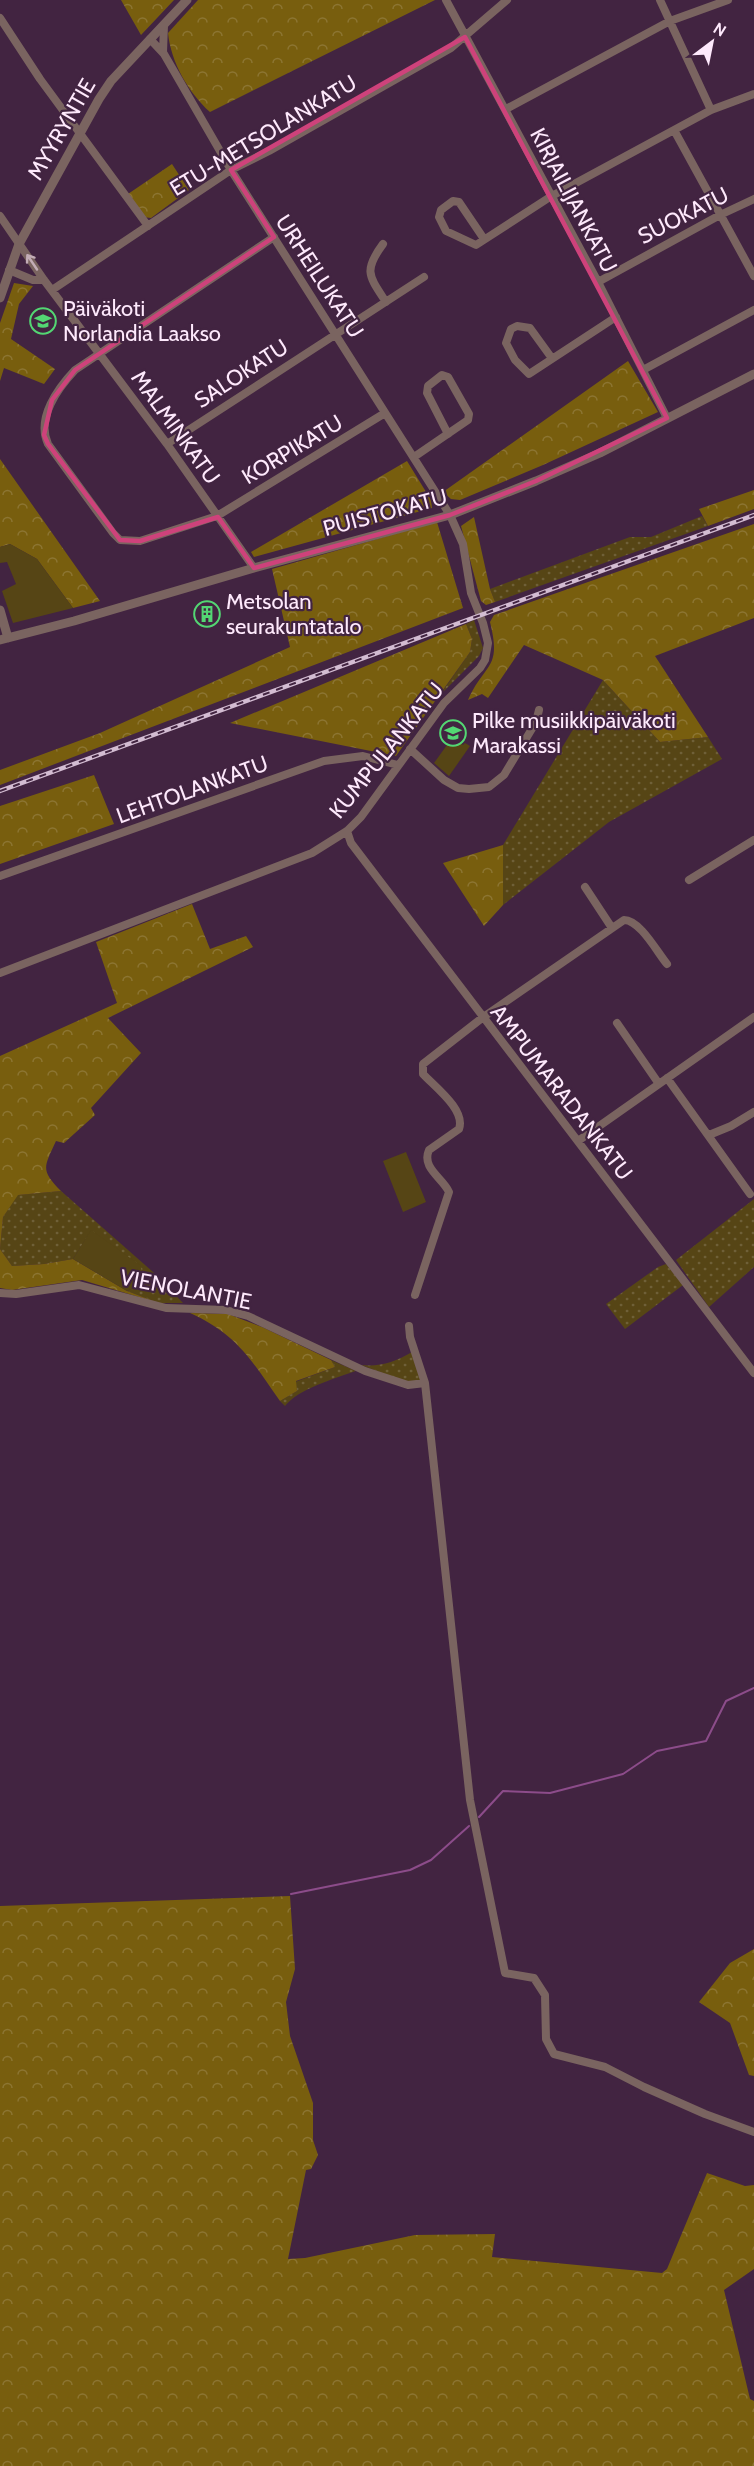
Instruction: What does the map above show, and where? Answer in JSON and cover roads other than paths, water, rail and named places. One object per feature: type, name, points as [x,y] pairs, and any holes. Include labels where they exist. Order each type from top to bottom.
[{"type":"street","name":"MYYRYNTIE","points":[[0,298],[20,244],[79,132],[111,81],[187,0]]},
{"type":"street","name":"KIRJAILIJANKATU","points":[[446,0],[506,109],[550,197],[598,282],[667,418]]},
{"type":"street","name":"ETU-METSOLANKATU","points":[[52,290],[231,170],[269,151],[451,48],[507,0]]},
{"type":"street","points":[[660,0],[711,110]]},
{"type":"street","points":[[506,109],[670,21],[728,0]]},
{"type":"street","points":[[0,18],[40,79],[148,226]]},
{"type":"street","points":[[164,25],[164,54]]},
{"type":"street","name":"URHEILUKATU","points":[[150,39],[164,54],[231,170],[450,516]]},
{"type":"street","points":[[484,239],[459,202],[453,201],[441,210],[439,217],[446,231],[476,245],[550,197],[711,110],[754,94]]},
{"type":"street","points":[[674,130],[754,276]]},
{"type":"street","name":"SUOKATU","points":[[598,282],[720,215],[754,199]]},
{"type":"street","name":"MALMINKATU","points":[[0,216],[44,280],[167,444],[254,568]]},
{"type":"street","name":"KORPIKATU","points":[[274,237],[75,370],[60,386],[52,400],[44,435],[54,453],[120,540],[140,541],[217,516],[385,413]]},
{"type":"street","points":[[383,244],[374,256],[369,272],[370,279],[386,302]]},
{"type":"street","points":[[9,270],[33,280],[44,280]]},
{"type":"street","name":"SALOKATU","points":[[167,444],[424,277]]},
{"type":"street","points":[[643,370],[754,310]]},
{"type":"street","points":[[551,357],[530,328],[517,326],[511,329],[506,343],[515,360],[529,374],[551,357],[616,317]]},
{"type":"street","name":"PUISTOKATU","points":[[4,639],[74,621],[254,568],[450,516],[536,482],[600,453],[754,374]]},
{"type":"street","points":[[414,457],[448,434],[468,420],[469,414],[448,377],[442,375],[428,386],[427,393],[448,434]]},
{"type":"street","name":"KUMPULANKATU","points":[[0,972],[312,852],[347,831],[366,811],[447,700],[480,668],[488,651],[483,622],[471,593],[463,544],[450,516]]},
{"type":"street","points":[[0,610],[4,639]]},
{"type":"street","points":[[410,749],[444,780],[458,788],[489,787],[504,776],[536,722],[539,710]]},
{"type":"street","name":"LEHTOLANKATU","points":[[0,876],[324,761],[345,756],[363,756],[398,765]]},
{"type":"street","name":"AMPUMARADANKATU","points":[[347,831],[351,843],[482,1018],[754,1373]]},
{"type":"street","points":[[689,880],[754,840]]},
{"type":"street","points":[[585,887],[612,928]]},
{"type":"street","points":[[415,1295],[448,1192],[446,1186],[429,1167],[427,1155],[429,1150],[459,1129],[461,1124],[461,1117],[423,1074],[423,1064],[482,1018],[624,920],[630,920],[638,926],[667,964]]},
{"type":"street","points":[[578,1141],[754,1017]]},
{"type":"street","points":[[617,1023],[659,1084]]},
{"type":"street","points":[[668,1078],[750,1194]]},
{"type":"street","points":[[709,1135],[753,1114]]},
{"type":"street","name":"VIENOLANTIE","points":[[0,1293],[16,1294],[79,1285],[166,1308],[226,1310],[248,1316],[365,1371],[408,1385],[425,1383]]},
{"type":"street","points":[[409,1326],[410,1337],[425,1383],[473,1818],[505,1973],[534,1978],[545,1995],[546,2038],[554,2054],[605,2067],[705,2114],[754,2132]]},
{"type":"waterway","points":[[479,1817],[503,1791],[550,1793],[623,1774],[657,1751],[706,1741],[726,1701],[754,1688]]},
{"type":"waterway","points":[[291,1894],[410,1870],[431,1860],[469,1826]]},
{"type":"railway","points":[[0,791],[754,515]]},
{"type":"place","name":"Päiväkoti Norlandia Laakso","points":[[43,321]]},
{"type":"place","name":"Metsolan seurakuntatalo","points":[[207,614]]},
{"type":"place","name":"Pilke musiikkipäiväkoti Marakassi","points":[[453,733]]}]
